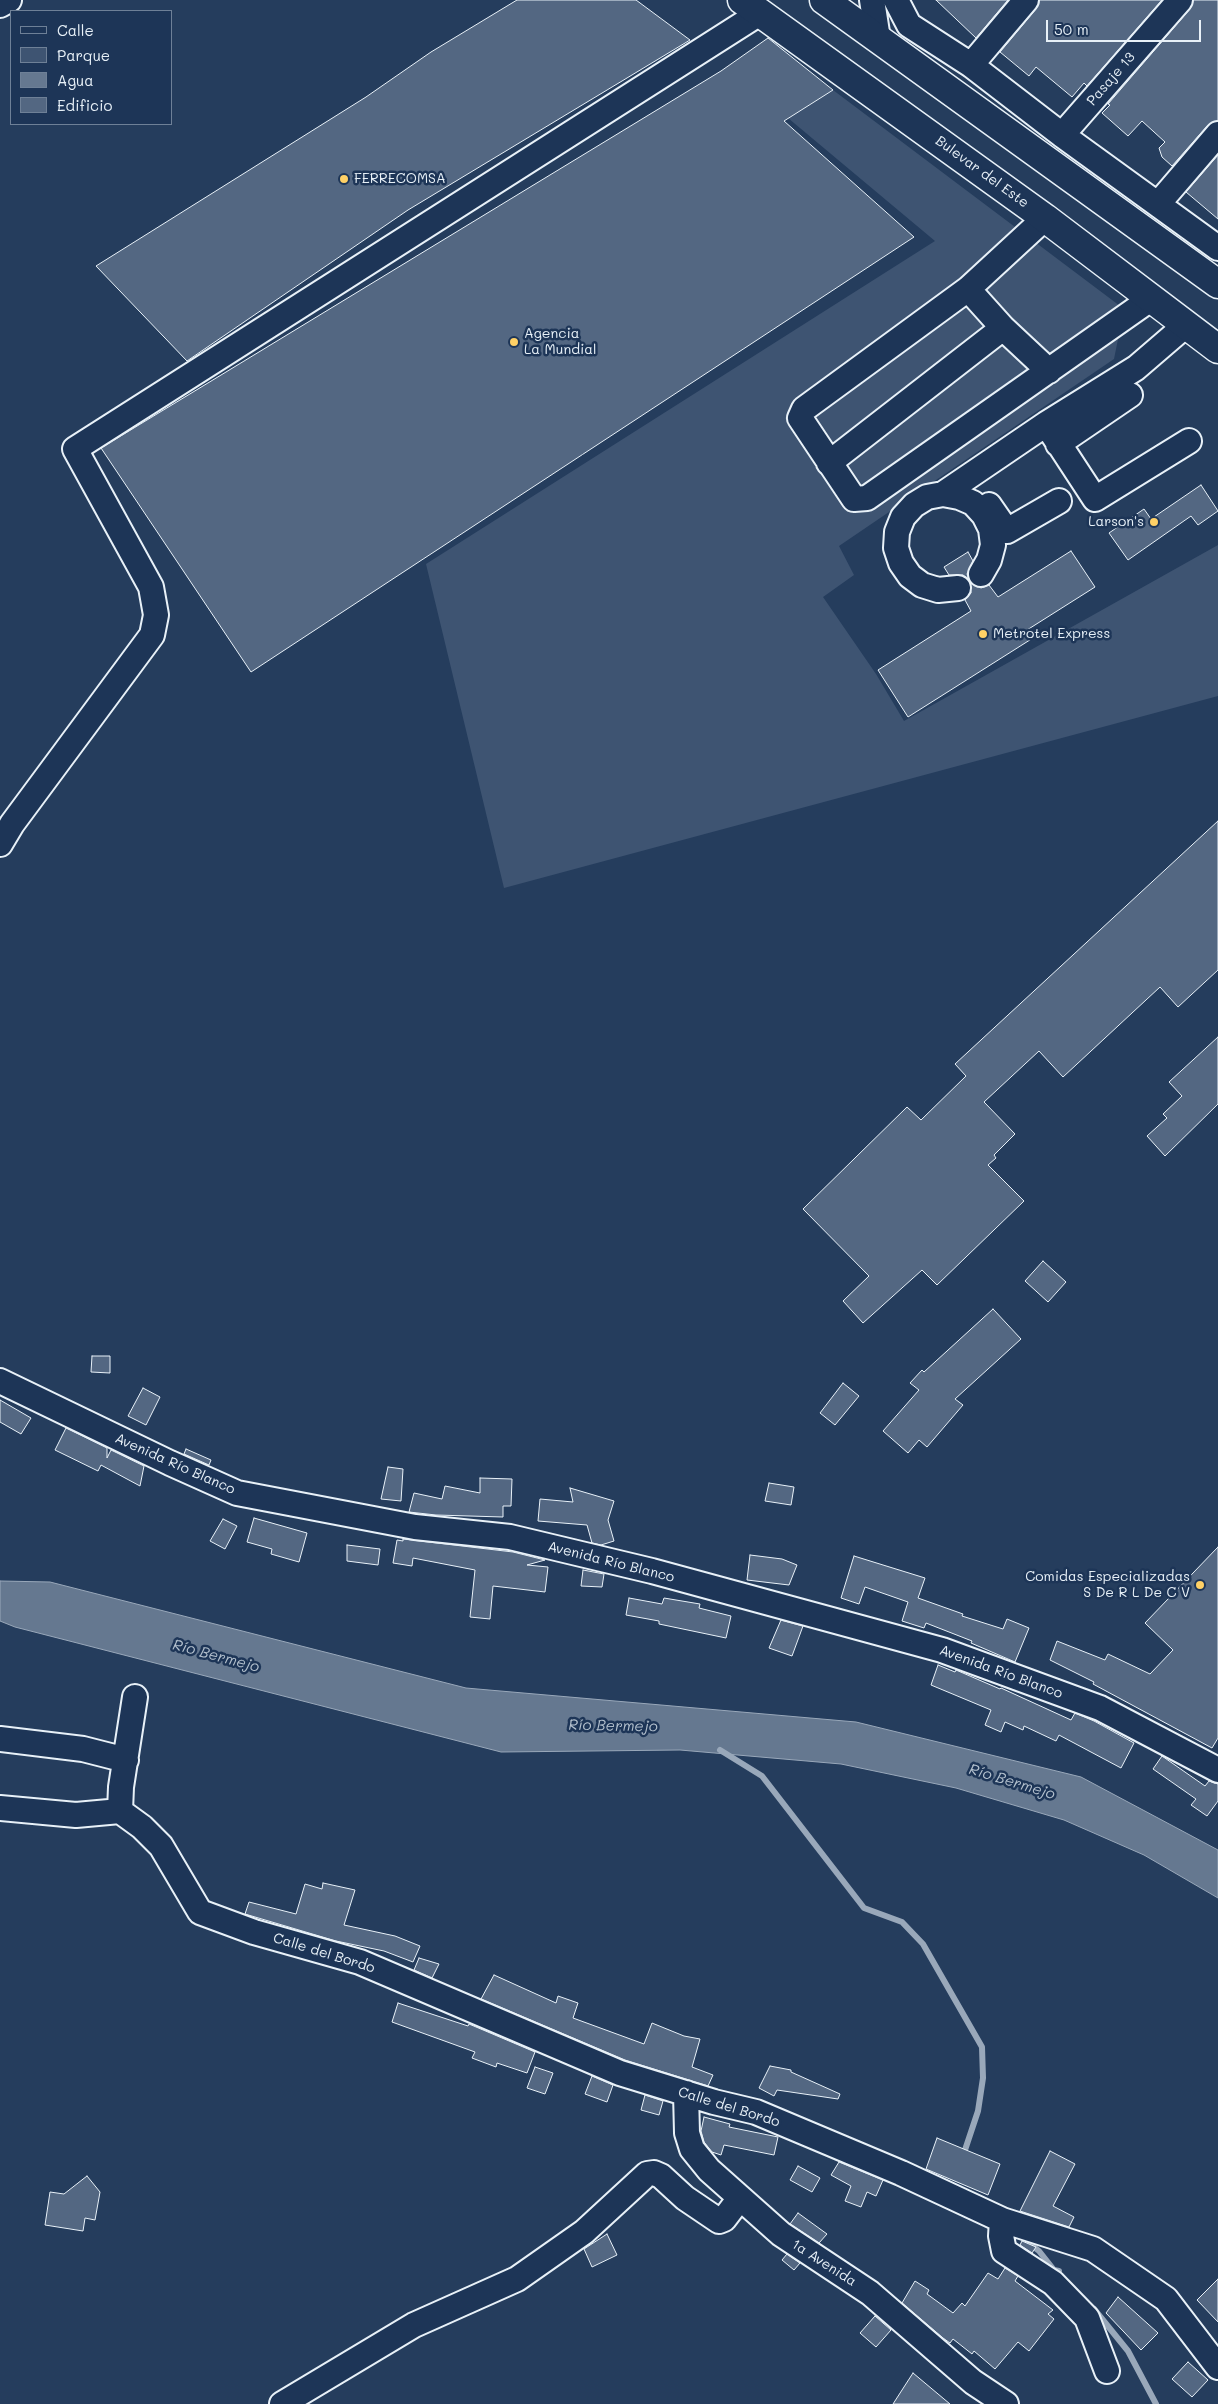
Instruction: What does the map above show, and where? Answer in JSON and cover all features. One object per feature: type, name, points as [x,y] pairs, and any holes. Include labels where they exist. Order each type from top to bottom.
[{"type":"highway","points":[[824,0],[1218,284]]},
{"type":"highway","name":"Bulevar del Este","points":[[751,6],[1045,218],[1218,349]]},
{"type":"street","points":[[0,5],[9,0]]},
{"type":"street","points":[[872,0],[878,39]]},
{"type":"street","points":[[896,0],[908,25],[971,65],[1062,135],[1218,248]]},
{"type":"street","points":[[971,65],[1026,0]]},
{"type":"street","name":"Pasaje 13","points":[[1062,135],[1180,0]]},
{"type":"street","points":[[0,844],[12,824],[152,635],[155,622],[156,615],[152,587],[75,449],[751,6]]},
{"type":"street","points":[[1158,204],[1218,134]]},
{"type":"street","points":[[1045,218],[968,289],[804,409],[800,418],[854,499],[867,498],[1152,298]]},
{"type":"street","points":[[968,289],[1003,328],[1048,371]]},
{"type":"street","points":[[1052,434],[1136,368],[1186,325]]},
{"type":"street","points":[[829,463],[1003,328]]},
{"type":"street","points":[[958,588],[938,590],[922,585],[905,570],[901,563],[896,548],[897,532],[914,505],[927,498],[943,494],[970,477],[1130,395]]},
{"type":"street","points":[[1052,434],[1095,499],[1189,441]]},
{"type":"street","points":[[970,477],[1007,532],[1059,501]]},
{"type":"street","points":[[943,494],[959,496],[973,503],[984,515],[991,529],[993,545],[989,560],[981,574]]},
{"type":"street","name":"Avenida Río Blanco","points":[[0,1381],[170,1463],[237,1493],[415,1527],[510,1537],[652,1572],[942,1650],[1100,1708],[1218,1770]]},
{"type":"street","points":[[0,1808],[76,1815],[120,1811],[135,1697]]},
{"type":"street","points":[[0,1739],[83,1749],[126,1760]]},
{"type":"street","name":"Calle del Bordo","points":[[120,1811],[142,1827],[161,1846],[200,1912],[254,1932],[360,1962],[620,2073],[686,2094],[756,2112],[901,2173],[1002,2220],[1093,2249],[1166,2300],[1218,2367]]},
{"type":"street","name":"1a Avenida","points":[[686,2094],[688,2133],[692,2149],[709,2170],[781,2234],[870,2293],[973,2382],[1006,2404]]},
{"type":"street","points":[[282,2404],[414,2325],[517,2279],[584,2232],[647,2174],[654,2173],[661,2176],[685,2198],[719,2220],[724,2220],[740,2198]]},
{"type":"street","points":[[1002,2220],[1001,2236],[1004,2251],[1054,2284],[1086,2318],[1106,2371]]},
{"type":"green space","points":[[833,90],[1124,309],[1114,359],[839,546],[854,575],[823,597],[876,674],[904,721],[1218,545],[1218,696],[504,888],[426,564],[935,241],[788,118]]},
{"type":"water","name":"Río Bermejo","points":[[0,1581],[50,1582],[466,1688],[856,1722],[1081,1777],[1218,1850],[1218,1898],[1144,1855],[1064,1820],[956,1788],[841,1764],[680,1750],[501,1752],[15,1627],[0,1621]]},
{"type":"building","name":"FERRECOMSA","points":[[517,0],[636,0],[690,40],[408,210],[187,361],[96,266],[366,97],[431,52]]},
{"type":"building","points":[[936,0],[1008,0],[976,38]]},
{"type":"building","points":[[1039,0],[1162,0],[1087,86],[1084,83],[1072,97],[1036,67],[1029,76],[1000,52],[1036,9]]},
{"type":"building","points":[[1193,0],[1218,0],[1218,121],[1208,125],[1172,166],[1162,157],[1159,148],[1165,142],[1142,121],[1128,136],[1102,113],[1190,9]]},
{"type":"building","name":"Agencia La Mundial","points":[[768,38],[833,90],[784,121],[914,237],[251,672],[101,448],[721,71]]},
{"type":"building","points":[[1218,155],[1218,219],[1186,192]]},
{"type":"building","name":"Larson's","points":[[1201,485],[1218,511],[1198,525],[1191,516],[1128,560],[1109,533],[1144,509],[1151,519]]},
{"type":"building","name":"Metrotel Express","points":[[1071,551],[1095,587],[1027,630],[1033,638],[908,717],[878,670],[971,611],[965,600],[971,593],[970,582],[981,588],[989,585],[998,597]]},
{"type":"building","points":[[968,552],[973,561],[967,574],[969,579],[963,575],[949,575],[944,567]]},
{"type":"building","points":[[1218,821],[1218,970],[1178,1007],[1160,987],[1063,1077],[1039,1051],[984,1102],[1015,1134],[994,1155],[996,1158],[988,1165],[1024,1201],[937,1285],[922,1270],[863,1323],[843,1301],[869,1276],[803,1209],[907,1107],[921,1120],[966,1076],[955,1064]]},
{"type":"building","points":[[1218,1037],[1218,1104],[1165,1156],[1147,1136],[1167,1118],[1163,1114],[1182,1096],[1169,1082]]},
{"type":"building","points":[[1043,1261],[1066,1282],[1048,1302],[1025,1281]]},
{"type":"building","points":[[993,1309],[1021,1339],[955,1399],[963,1405],[927,1447],[919,1440],[908,1453],[883,1431],[919,1390],[910,1383],[922,1370],[924,1372]]},
{"type":"building","points":[[92,1356],[110,1356],[110,1373],[91,1372]]},
{"type":"building","points":[[843,1383],[859,1396],[835,1425],[820,1413]]},
{"type":"building","points":[[143,1388],[160,1397],[146,1425],[128,1416]]},
{"type":"building","points":[[0,1400],[31,1418],[21,1434],[0,1422]]},
{"type":"building","points":[[66,1428],[107,1448],[107,1458],[111,1450],[144,1466],[140,1486],[101,1465],[98,1471],[55,1450]]},
{"type":"building","points":[[186,1449],[211,1460],[209,1465],[184,1454]]},
{"type":"building","points":[[388,1467],[403,1469],[401,1501],[381,1499]]},
{"type":"building","points":[[480,1478],[512,1479],[511,1506],[503,1506],[503,1517],[436,1515],[409,1512],[414,1493],[442,1499],[445,1486],[480,1493]]},
{"type":"building","points":[[769,1483],[794,1487],[791,1505],[765,1501]]},
{"type":"building","points":[[570,1488],[614,1501],[608,1520],[614,1541],[601,1545],[592,1543],[587,1525],[538,1521],[540,1499],[573,1502]]},
{"type":"building","points":[[254,1518],[307,1533],[299,1562],[271,1554],[272,1549],[247,1542]]},
{"type":"building","points":[[223,1519],[237,1526],[225,1549],[210,1541]]},
{"type":"building","points":[[403,1539],[513,1552],[545,1560],[527,1565],[548,1567],[545,1592],[493,1586],[490,1619],[470,1617],[475,1570],[413,1558],[412,1566],[393,1563],[397,1540],[403,1541]]},
{"type":"building","points":[[347,1545],[380,1549],[378,1565],[347,1561]]},
{"type":"building","points":[[1218,1547],[1218,1738],[1212,1748],[1093,1684],[1094,1682],[1050,1660],[1057,1641],[1105,1660],[1108,1654],[1150,1674],[1173,1650],[1145,1623]]},
{"type":"building","points":[[750,1555],[782,1559],[797,1565],[789,1585],[747,1580]]},
{"type":"building","points":[[854,1556],[925,1578],[918,1598],[963,1614],[962,1616],[1003,1629],[1007,1619],[1029,1628],[1015,1662],[971,1643],[972,1641],[926,1623],[924,1628],[902,1621],[908,1602],[865,1587],[859,1604],[841,1598]]},
{"type":"building","points":[[583,1570],[604,1574],[602,1587],[581,1586]]},
{"type":"building","points":[[629,1598],[662,1604],[664,1598],[700,1604],[699,1608],[731,1616],[726,1638],[659,1624],[659,1621],[626,1615]]},
{"type":"building","points":[[781,1620],[803,1626],[792,1656],[769,1648]]},
{"type":"building","points":[[938,1665],[1001,1688],[1071,1720],[1075,1713],[1134,1743],[1121,1768],[1059,1735],[1056,1741],[1024,1726],[1023,1730],[1005,1722],[1001,1732],[985,1725],[991,1710],[931,1685]]},
{"type":"building","points":[[1162,1756],[1205,1786],[1209,1781],[1218,1784],[1218,1801],[1207,1816],[1191,1805],[1196,1799],[1153,1769]]},
{"type":"building","points":[[323,1883],[355,1890],[344,1925],[395,1936],[420,1946],[413,1962],[384,1951],[336,1941],[245,1914],[249,1902],[296,1914],[305,1884],[322,1889]]},
{"type":"building","points":[[419,1958],[439,1964],[432,1978],[414,1970]]},
{"type":"building","points":[[494,1975],[556,2003],[558,1996],[578,2003],[573,2018],[644,2044],[652,2023],[684,2036],[700,2039],[692,2067],[713,2075],[708,2086],[625,2060],[481,1999]]},
{"type":"building","points":[[398,2003],[468,2026],[469,2024],[535,2052],[527,2073],[497,2063],[496,2067],[472,2058],[475,2052],[392,2022]]},
{"type":"building","points":[[770,2066],[791,2070],[791,2072],[840,2094],[838,2099],[777,2090],[774,2096],[759,2088]]},
{"type":"building","points":[[535,2067],[553,2073],[545,2094],[527,2088]]},
{"type":"building","points":[[592,2076],[613,2085],[607,2102],[585,2094]]},
{"type":"building","points":[[645,2095],[663,2101],[659,2115],[641,2110]]},
{"type":"building","points":[[704,2117],[730,2124],[729,2127],[778,2137],[774,2155],[724,2145],[721,2155],[712,2152],[704,2142],[701,2131]]},
{"type":"building","points":[[937,2138],[1000,2164],[988,2195],[926,2169]]},
{"type":"building","points":[[1050,2151],[1075,2164],[1053,2206],[1074,2217],[1069,2227],[1020,2211]]},
{"type":"building","points":[[839,2162],[883,2180],[876,2196],[867,2192],[861,2207],[845,2201],[851,2186],[831,2175]]},
{"type":"building","points":[[798,2166],[820,2178],[812,2192],[790,2180]]},
{"type":"building","points":[[87,2176],[100,2192],[95,2220],[85,2218],[83,2231],[45,2225],[50,2192],[64,2194]]},
{"type":"building","points":[[798,2213],[827,2234],[819,2243],[790,2224]]},
{"type":"building","points":[[607,2234],[617,2255],[592,2267],[584,2249]]},
{"type":"building","points":[[1022,2241],[1036,2247],[1032,2253],[1020,2245]]},
{"type":"building","points":[[787,2254],[800,2263],[794,2270],[782,2260]]},
{"type":"building","points":[[1005,2268],[1018,2276],[1015,2281],[1053,2310],[1048,2314],[1054,2319],[1029,2351],[1018,2342],[995,2369],[974,2351],[972,2354],[953,2339],[950,2343],[902,2303],[915,2281],[929,2290],[927,2294],[953,2313],[962,2303],[965,2306],[988,2273],[998,2279]]},
{"type":"building","points":[[1218,2279],[1218,2322],[1197,2300]]},
{"type":"building","points":[[1118,2297],[1158,2333],[1141,2350],[1106,2313]]},
{"type":"building","points":[[875,2316],[891,2330],[876,2347],[860,2333]]},
{"type":"building","points":[[1188,2362],[1208,2380],[1192,2397],[1172,2379]]},
{"type":"building","points":[[913,2373],[950,2404],[893,2404]]},
{"type":"waterway","points":[[720,1750],[762,1776],[864,1908],[902,1922],[923,1944],[982,2047],[983,2078],[978,2111],[963,2156]]},
{"type":"waterway","points":[[1026,2237],[1054,2270],[1059,2271]]},
{"type":"waterway","points":[[1094,2309],[1128,2351],[1156,2404]]},
{"type":"place","name":"FERRECOMSA","points":[[344,179]]},
{"type":"place","name":"Agencia La Mundial","points":[[514,342]]},
{"type":"place","name":"Larson's","points":[[1154,522]]},
{"type":"place","name":"Metrotel Express","points":[[983,634]]},
{"type":"place","name":"Comidas Especializadas S De R L De C V","points":[[1200,1585]]}]
